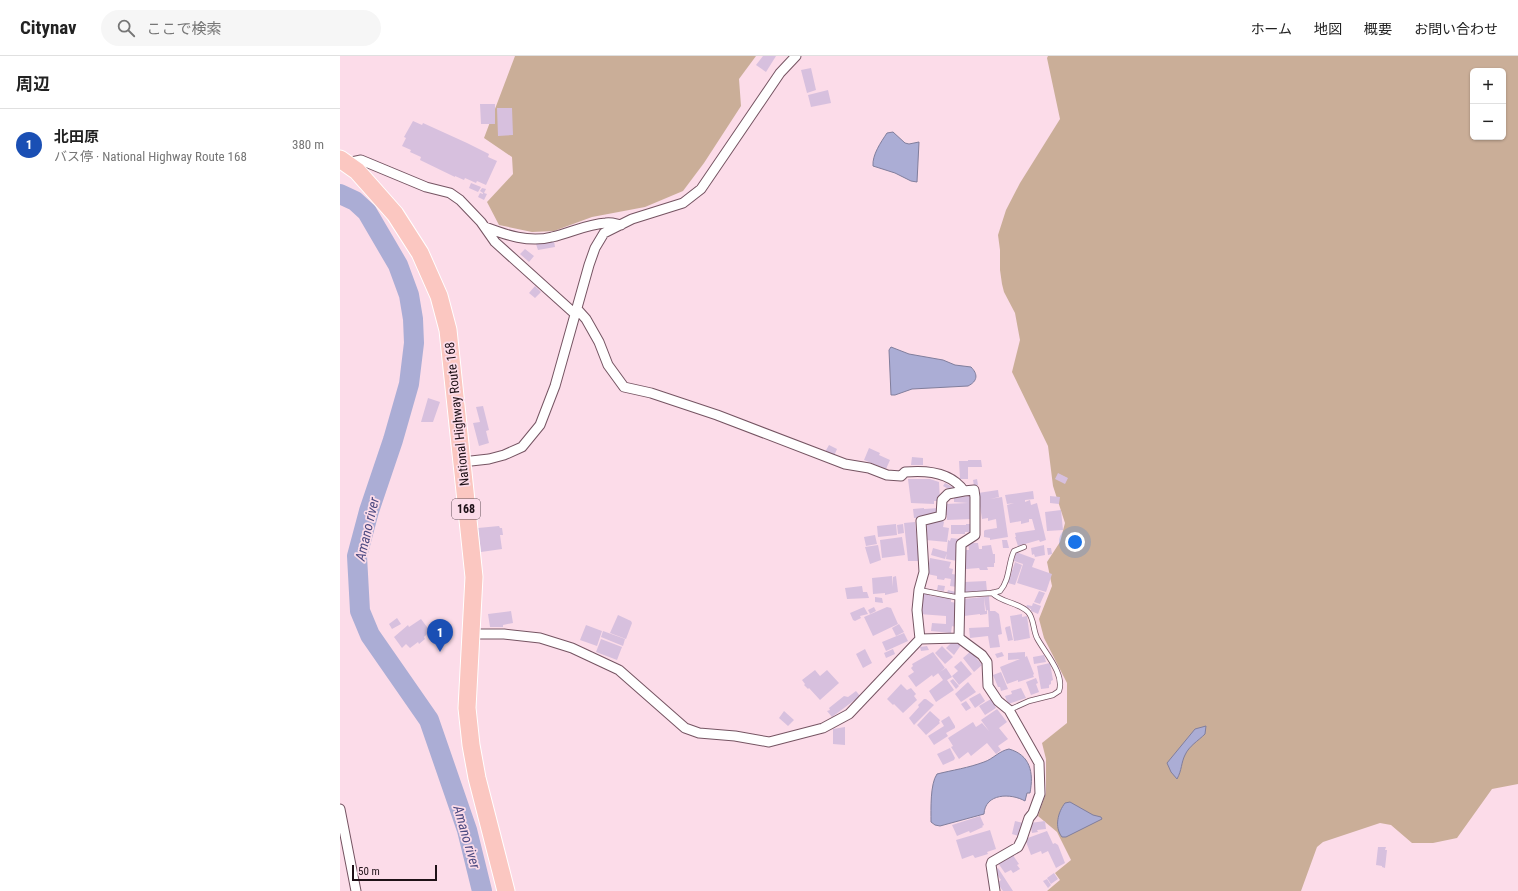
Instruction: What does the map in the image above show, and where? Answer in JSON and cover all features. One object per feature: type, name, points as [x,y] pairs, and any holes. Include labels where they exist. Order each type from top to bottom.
[{"type":"highway","name":"National Highway Route 168","points":[[343,161],[357,171],[395,214],[420,253],[439,296],[448,330],[474,578],[470,634],[468,708],[471,745],[477,778],[506,891]]},
{"type":"street","points":[[462,462],[489,459],[504,455],[522,447],[532,435],[540,424],[555,386],[595,248],[604,233],[632,220],[683,203],[701,189],[780,73],[796,56]]},
{"type":"street","points":[[343,161],[361,160],[426,187],[450,193],[460,200],[485,227],[495,242],[586,319],[600,342],[608,365],[624,387],[651,393],[717,415],[845,464],[869,468],[887,475],[901,476],[905,472],[919,470],[931,472],[958,482],[964,491]]},
{"type":"street","points":[[485,227],[500,233],[534,239],[551,238],[586,226],[606,222],[621,225]]},
{"type":"street","points":[[920,638],[917,610],[918,590],[924,572],[921,522],[941,516],[942,500],[948,494],[974,490],[976,497],[974,535],[961,544],[959,638]]},
{"type":"street","points":[[470,634],[504,634],[540,638],[572,648],[620,670],[685,728],[691,731],[715,735],[735,736],[768,742],[823,728],[849,714],[920,638],[959,638],[982,654],[987,662],[988,686],[998,701],[1009,710],[1039,763],[1040,794],[1018,847],[992,862],[991,865],[995,891]]},
{"type":"street","points":[[340,809],[356,891]]},
{"type":"lane","points":[[918,590],[960,597],[1000,591],[1003,588],[1010,566],[1011,556],[1014,551],[1024,547]]},
{"type":"lane","points":[[992,593],[1000,599],[1025,609],[1030,613],[1036,636],[1053,663],[1060,681],[1059,691],[1029,701],[1009,710]]},
{"type":"shaded area","points":[[515,56],[756,56],[739,79],[741,106],[704,163],[683,191],[645,207],[592,217],[554,231],[532,232],[499,225],[487,202],[513,174],[512,157],[484,138]]},
{"type":"shaded area","points":[[1048,56],[1518,56],[1518,784],[1492,789],[1457,838],[1433,843],[1412,843],[1391,825],[1380,823],[1323,842],[1317,847],[1301,891],[1047,891],[1060,880],[1055,873],[1071,860],[1057,832],[1038,816],[1046,793],[1046,759],[1042,743],[1067,723],[1067,683],[1044,638],[1039,619],[1052,586],[1047,562],[1060,542],[1065,523],[1053,486],[1048,446],[1012,372],[1020,340],[1015,313],[1004,292],[1002,284],[998,235],[1006,210],[1020,183],[1060,119],[1047,58]]},
{"type":"water","points":[[893,132],[905,143],[909,144],[919,142],[917,182],[873,166],[875,153],[880,144],[887,133]]},
{"type":"water","points":[[891,347],[909,354],[943,360],[955,365],[971,367],[976,375],[975,380],[968,386],[912,389],[891,395],[889,350]]},
{"type":"water","points":[[1206,726],[1205,734],[1191,746],[1187,752],[1177,779],[1171,772],[1167,763],[1195,729]]},
{"type":"water","points":[[1009,749],[1022,755],[1031,771],[1030,793],[1027,793],[1025,801],[1013,797],[1000,797],[989,802],[985,807],[984,814],[940,826],[931,822],[932,790],[937,774],[987,761],[1002,751]]},
{"type":"water","points":[[1070,802],[1093,815],[1101,817],[1102,819],[1066,837],[1062,837],[1058,829],[1059,815],[1065,803]]},
{"type":"building","points":[[763,56],[776,56],[766,72],[756,65]]},
{"type":"building","points":[[811,68],[816,90],[807,93],[801,70]]},
{"type":"building","points":[[828,90],[831,103],[811,107],[808,95]]},
{"type":"building","points":[[480,104],[495,104],[495,124],[481,124]]},
{"type":"building","points":[[497,108],[512,108],[513,135],[498,136]]},
{"type":"building","points":[[413,121],[422,125],[423,123],[467,143],[489,154],[488,157],[497,161],[486,185],[477,181],[476,183],[465,178],[464,180],[455,177],[420,160],[421,157],[402,146],[406,138],[404,137]]},
{"type":"building","points":[[471,183],[481,187],[478,192],[469,188]]},
{"type":"building","points":[[482,188],[486,189],[484,193],[487,194],[484,200],[478,197],[480,193],[483,194],[480,191]]},
{"type":"building","points":[[554,241],[555,247],[538,250],[536,244]]},
{"type":"building","points":[[525,249],[534,256],[529,262],[520,254]]},
{"type":"building","points":[[535,286],[541,292],[535,298],[529,293]]},
{"type":"building","points":[[428,398],[440,402],[433,422],[421,422]]},
{"type":"building","points":[[483,406],[489,430],[486,431],[489,443],[479,446],[473,423],[480,422],[476,407]]},
{"type":"building","points":[[829,445],[837,449],[834,456],[825,452]]},
{"type":"building","points":[[869,448],[890,460],[886,469],[864,460]]},
{"type":"building","points":[[912,457],[923,458],[923,465],[911,465]]},
{"type":"building","points":[[968,460],[981,460],[982,467],[968,467]]},
{"type":"building","points":[[959,461],[968,461],[968,479],[960,479]]},
{"type":"building","points":[[1058,473],[1068,478],[1065,484],[1055,479]]},
{"type":"building","points":[[908,479],[930,479],[939,482],[940,501],[934,501],[934,504],[911,503]]},
{"type":"building","points":[[977,479],[978,485],[974,486],[973,480]]},
{"type":"building","points":[[945,483],[954,488],[952,491],[943,486]]},
{"type":"building","points":[[998,490],[999,497],[990,499],[1002,497],[1008,537],[990,540],[990,538],[984,537],[984,531],[997,528],[996,519],[988,521],[988,518],[982,519],[978,493]]},
{"type":"building","points":[[1033,491],[1034,499],[1025,500],[1025,502],[1030,500],[1031,505],[1037,503],[1046,540],[1040,542],[1039,540],[1018,546],[1015,533],[1035,530],[1032,519],[1029,519],[1029,522],[1021,524],[1021,521],[1010,523],[1007,505],[1014,503],[1007,504],[1005,495]]},
{"type":"building","points":[[971,496],[972,519],[947,520],[947,515],[944,515],[945,504],[968,503],[954,502],[954,497]]},
{"type":"building","points":[[1050,496],[1060,497],[1059,504],[1050,503]]},
{"type":"building","points":[[939,508],[937,516],[914,518],[913,509]]},
{"type":"building","points":[[1061,510],[1063,530],[1047,531],[1045,512]]},
{"type":"building","points":[[933,520],[943,521],[943,527],[949,528],[947,542],[926,540],[927,522]]},
{"type":"building","points":[[915,522],[919,561],[908,561],[904,523]]},
{"type":"building","points":[[896,524],[897,535],[878,537],[877,526]]},
{"type":"building","points":[[903,524],[904,533],[898,534],[897,525]]},
{"type":"building","points":[[972,524],[972,532],[965,532],[965,534],[951,534],[951,525]]},
{"type":"building","points":[[499,526],[502,528],[503,535],[500,535],[502,549],[481,552],[478,528]]},
{"type":"building","points":[[875,535],[877,544],[866,546],[864,537]]},
{"type":"building","points":[[902,537],[905,555],[882,558],[880,540]]},
{"type":"building","points":[[951,538],[959,539],[957,561],[946,559],[948,540],[950,541]]},
{"type":"building","points":[[1002,540],[1007,540],[1009,548],[1003,548]]},
{"type":"building","points":[[968,543],[978,543],[979,549],[982,549],[982,546],[991,545],[993,554],[995,554],[994,567],[987,567],[988,570],[980,570],[979,568],[966,569],[965,550],[969,550]]},
{"type":"building","points":[[878,545],[881,560],[870,564],[865,547]]},
{"type":"building","points":[[1044,545],[1045,555],[1035,557],[1034,554],[1032,555],[1031,548]]},
{"type":"building","points":[[933,548],[947,552],[945,559],[931,555]]},
{"type":"building","points":[[1047,548],[1051,548],[1052,554],[1048,555]]},
{"type":"building","points":[[1016,552],[1035,559],[1032,567],[1052,574],[1046,592],[1017,583],[1023,564],[1014,561]]},
{"type":"building","points":[[930,558],[951,562],[949,568],[953,569],[952,574],[958,575],[957,587],[950,586],[951,579],[937,579],[937,576],[927,574]]},
{"type":"building","points":[[1015,562],[1022,565],[1015,585],[1008,583]]},
{"type":"building","points":[[892,576],[893,587],[893,577],[896,576],[898,592],[885,595],[885,593],[873,594],[872,578]]},
{"type":"building","points":[[986,581],[987,591],[965,592],[964,582]]},
{"type":"building","points":[[938,585],[945,586],[944,591],[937,590]]},
{"type":"building","points":[[862,586],[863,592],[867,592],[869,598],[847,599],[845,588]]},
{"type":"building","points":[[948,590],[956,592],[955,595],[947,593]]},
{"type":"building","points":[[1039,591],[1045,593],[1040,604],[1034,602]]},
{"type":"building","points":[[921,592],[930,593],[930,596],[951,598],[951,602],[957,603],[955,627],[952,626],[951,633],[931,631],[932,623],[946,624],[946,616],[919,614]]},
{"type":"building","points":[[989,596],[990,611],[995,611],[999,614],[1002,634],[998,635],[1000,647],[990,648],[988,636],[970,638],[969,628],[989,627],[988,610],[986,611],[984,597]]},
{"type":"building","points":[[875,597],[882,598],[883,603],[875,602]]},
{"type":"building","points":[[984,597],[985,611],[987,611],[987,614],[964,616],[963,599]]},
{"type":"building","points":[[1033,603],[1041,606],[1038,614],[1026,607],[1027,605],[1032,606]]},
{"type":"building","points":[[864,607],[868,614],[860,616],[861,618],[855,621],[853,620],[850,613]]},
{"type":"building","points":[[874,607],[876,611],[870,614],[868,610]]},
{"type":"building","points":[[887,607],[891,608],[898,624],[873,636],[864,617]]},
{"type":"building","points":[[511,611],[513,623],[503,625],[503,627],[490,627],[488,614]]},
{"type":"building","points":[[1022,614],[1022,617],[1027,616],[1030,638],[1014,641],[1010,616]]},
{"type":"building","points":[[618,615],[631,621],[632,623],[626,639],[610,633]]},
{"type":"building","points":[[397,618],[401,624],[392,629],[389,624]]},
{"type":"building","points":[[421,619],[430,631],[424,637],[425,639],[419,644],[418,642],[410,648],[406,644],[402,648],[394,637],[408,625],[409,627]]},
{"type":"building","points":[[899,624],[904,632],[896,636],[892,628]]},
{"type":"building","points":[[586,625],[602,631],[597,646],[580,640]]},
{"type":"building","points":[[1010,626],[1013,640],[1008,641],[1005,628]]},
{"type":"building","points":[[603,631],[625,639],[623,646],[601,637]]},
{"type":"building","points":[[904,633],[908,641],[886,651],[882,642]]},
{"type":"building","points":[[601,639],[622,647],[617,660],[596,652]]},
{"type":"building","points":[[952,642],[961,645],[954,655],[946,648]]},
{"type":"building","points":[[927,646],[929,650],[921,651],[920,647]]},
{"type":"building","points":[[942,646],[953,657],[945,664],[935,653]]},
{"type":"building","points":[[865,649],[872,663],[863,668],[856,654]]},
{"type":"building","points":[[893,649],[895,654],[886,658],[884,653]]},
{"type":"building","points":[[971,651],[982,665],[974,672],[963,658]]},
{"type":"building","points":[[933,652],[945,668],[933,677],[932,675],[916,687],[908,676],[914,672],[911,668],[913,666],[912,664]]},
{"type":"building","points":[[1002,652],[1004,656],[997,658],[995,654]]},
{"type":"building","points":[[1025,652],[1025,657],[1027,656],[1034,677],[1007,684],[1000,667],[1020,659],[1008,660],[1008,653]]},
{"type":"building","points":[[1044,655],[1046,662],[1034,664],[1033,657]]},
{"type":"building","points":[[961,661],[972,674],[959,685],[952,676],[958,671],[954,667]]},
{"type":"building","points":[[1050,663],[1053,680],[1049,685],[1049,688],[1041,689],[1037,666]]},
{"type":"building","points":[[946,668],[952,677],[947,680],[954,690],[936,702],[929,691],[943,680],[938,673]]},
{"type":"building","points":[[815,670],[820,676],[827,670],[839,683],[820,700],[809,688],[808,689],[804,685],[805,684],[802,680]]},
{"type":"building","points":[[1001,672],[1008,689],[1001,691],[993,675]]},
{"type":"building","points":[[1036,678],[1038,683],[1036,684],[1039,692],[1031,695],[1026,682]]},
{"type":"building","points":[[953,679],[959,686],[956,689],[950,681]]},
{"type":"building","points":[[968,682],[976,692],[961,702],[955,694]]},
{"type":"building","points":[[901,684],[907,690],[911,688],[916,694],[914,696],[917,700],[903,713],[887,699]]},
{"type":"building","points":[[1021,688],[1026,698],[1008,704],[1005,696],[1012,694],[1011,691]]},
{"type":"building","points":[[856,691],[860,696],[832,717],[827,711],[830,710],[829,708],[844,696],[848,697]]},
{"type":"building","points":[[980,693],[985,701],[975,708],[969,699]]},
{"type":"building","points":[[924,699],[934,705],[914,725],[909,718]]},
{"type":"building","points":[[991,699],[992,701],[994,699],[997,704],[995,706],[996,708],[985,715],[979,706]]},
{"type":"building","points":[[966,701],[971,708],[966,711],[961,704]]},
{"type":"building","points":[[997,709],[1007,722],[999,728],[1008,739],[998,746],[1001,750],[996,754],[987,743],[971,756],[968,752],[959,759],[951,747],[953,746],[948,738],[973,722],[976,727],[982,723],[989,731],[981,720]]},
{"type":"building","points":[[784,711],[794,720],[788,726],[779,718]]},
{"type":"building","points":[[930,711],[940,720],[940,723],[926,735],[917,725]]},
{"type":"building","points":[[949,716],[955,728],[946,733],[948,736],[934,745],[928,736],[944,726],[941,721]]},
{"type":"building","points":[[845,727],[845,745],[833,744],[833,729]]},
{"type":"building","points":[[950,748],[955,758],[954,760],[943,765],[937,754]]},
{"type":"building","points":[[980,816],[984,825],[982,826],[983,827],[970,833],[969,831],[957,836],[952,825]]},
{"type":"building","points":[[1015,821],[1023,823],[1019,836],[1012,834]]},
{"type":"building","points":[[1045,821],[1046,829],[1037,830],[1038,832],[1032,833],[1030,823]]},
{"type":"building","points":[[990,830],[996,849],[987,852],[988,854],[975,858],[973,855],[962,859],[956,840]]},
{"type":"building","points":[[1047,831],[1053,844],[1055,843],[1058,845],[1065,863],[1056,868],[1048,851],[1042,854],[1041,851],[1031,855],[1025,839]]},
{"type":"building","points":[[1378,847],[1386,847],[1385,850],[1387,850],[1385,868],[1376,865]]},
{"type":"building","points":[[1012,854],[1019,864],[1017,865],[1020,869],[1013,873],[1011,870],[1005,873],[998,863]]},
{"type":"building","points":[[998,868],[1013,891],[1003,891],[997,883],[1001,880],[994,870]]},
{"type":"building","points":[[1054,873],[1058,879],[1051,884],[1047,878]]},
{"type":"building","points":[[1047,879],[1051,885],[1048,888],[1043,881]]},
{"type":"waterway","name":"Amano river","points":[[340,194],[355,201],[367,212],[398,265],[409,295],[413,319],[414,343],[409,384],[393,440],[369,511],[357,556],[360,611],[370,635],[429,720],[467,830],[482,891]]},
{"type":"place","name":"北田原","points":[[440,652]]}]
